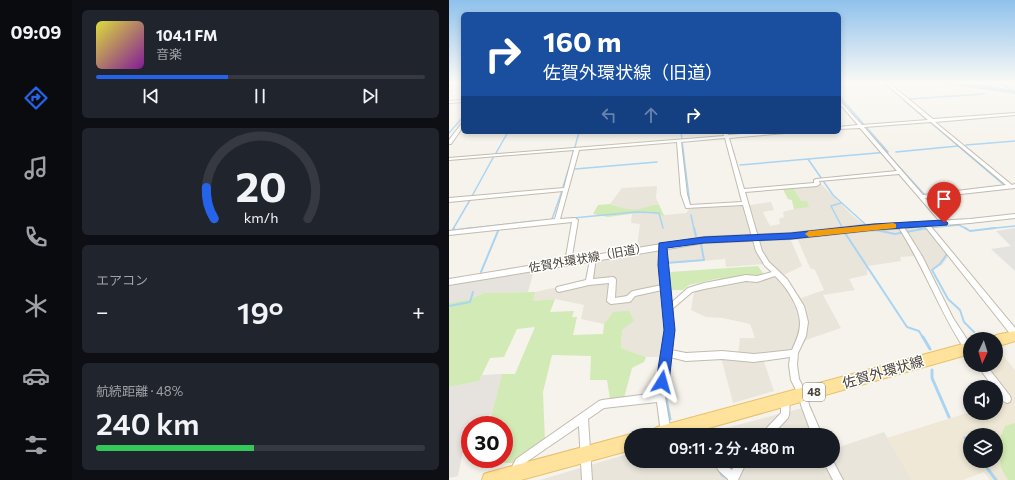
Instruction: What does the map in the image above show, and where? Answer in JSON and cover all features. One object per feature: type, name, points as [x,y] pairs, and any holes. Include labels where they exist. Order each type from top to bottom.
[{"type":"main road","points":[[1003,339],[1015,335]]},
{"type":"main road","name":"佐賀外環状線","points":[[704,428],[785,400],[963,351]]},
{"type":"main road","points":[[489,480],[624,444]]},
{"type":"street","points":[[843,105],[944,223]]},
{"type":"street","points":[[914,105],[1013,186]]},
{"type":"street","points":[[841,128],[1015,114]]},
{"type":"street","points":[[449,143],[461,127]]},
{"type":"street","points":[[449,159],[679,140],[725,134],[759,252],[767,264],[777,273],[793,292],[800,306],[805,322],[802,336],[794,353],[793,365],[795,380],[803,395],[805,406],[814,428]]},
{"type":"street","points":[[679,140],[684,194],[688,207],[745,203]]},
{"type":"street","points":[[557,221],[577,148]]},
{"type":"street","points":[[742,191],[817,184],[816,180],[823,179],[900,172]]},
{"type":"street","points":[[921,197],[1013,186]]},
{"type":"street","points":[[449,200],[566,189]]},
{"type":"street","name":"佐賀外環状線（旧道）","points":[[449,282],[593,257],[704,240],[903,230],[928,227],[944,223],[1015,216]]},
{"type":"street","points":[[449,233],[575,220],[568,262]]},
{"type":"street","points":[[928,227],[1015,335]]},
{"type":"street","points":[[903,230],[956,330],[963,340]]},
{"type":"street","points":[[661,428],[661,397],[669,330],[663,265],[663,246]]},
{"type":"street","points":[[589,282],[593,257]]},
{"type":"street","points":[[668,309],[690,290],[746,278],[757,279],[777,273]]},
{"type":"street","points":[[559,288],[589,282],[613,280],[611,301],[629,299],[633,294],[666,287]]},
{"type":"street","points":[[666,353],[686,357],[722,355],[754,358],[794,353]]},
{"type":"street","points":[[987,372],[1007,398]]},
{"type":"street","points":[[515,473],[519,462],[602,404],[661,397]]},
{"type":"street","points":[[773,428],[785,415],[785,400]]},
{"type":"street","points":[[583,418],[587,480]]},
{"type":"street","points":[[722,468],[733,478],[738,468]]},
{"type":"street","points":[[832,468],[838,480]]},
{"type":"shaded area","points":[[821,184],[854,217],[865,225],[791,234],[710,238],[643,247],[637,246],[640,224],[631,223],[632,214],[625,209],[610,204],[622,188],[657,186],[656,198],[664,215],[686,213],[692,205],[743,201],[750,205],[771,202],[774,210],[763,212],[770,226],[780,224],[779,219],[784,217],[783,212],[794,209],[792,200],[788,199],[783,189]]},
{"type":"shaded area","points":[[926,228],[949,256],[942,265],[929,270],[915,256],[900,257],[901,261],[868,266],[867,275],[849,279],[855,290],[823,295],[841,328],[806,340],[798,352],[763,359],[774,391],[733,403],[721,357],[738,354],[740,338],[755,338],[750,324],[723,318],[706,317],[691,310],[695,286],[720,278],[757,276],[769,272],[764,264],[726,267],[725,259],[665,264],[668,326],[664,352],[660,357],[646,357],[621,348],[622,330],[613,312],[604,324],[581,319],[584,305],[555,299],[533,301],[535,292],[585,281],[589,261],[710,242],[790,238],[802,266],[784,275],[801,298],[824,290],[815,270],[810,268],[797,238],[865,230]]},
{"type":"shaded area","points":[[1015,228],[1015,271],[991,249],[1011,246],[996,231]]},
{"type":"shaded area","points":[[534,270],[528,292],[484,293],[470,299],[449,303],[449,285]]},
{"type":"shaded area","points":[[1003,355],[1015,370],[1015,480],[990,480],[984,472],[963,480],[912,480],[887,438],[963,414],[963,420],[1003,420],[1003,380],[988,380],[982,372],[1003,372]]},
{"type":"shaded area","points":[[502,374],[492,414],[488,416],[461,416],[461,461],[458,476],[449,478],[449,387],[479,381],[482,375]]},
{"type":"shaded area","points":[[810,406],[818,428],[726,428]]},
{"type":"shaded area","points":[[884,432],[912,480],[540,480],[624,455],[624,468],[840,468],[840,447]]},
{"type":"green space","points":[[793,188],[801,201],[807,201],[809,207],[794,209],[792,200],[788,199],[783,189]]},
{"type":"green space","points":[[610,204],[632,209],[659,205],[664,216],[646,212],[608,217],[593,214],[598,205]]},
{"type":"green space","points":[[758,266],[763,273],[757,276],[724,281],[720,278],[689,285],[683,290],[669,290],[667,278],[670,276],[670,272]]},
{"type":"green space","points":[[535,292],[533,301],[555,299],[550,312],[574,311],[572,317],[577,317],[573,335],[603,334],[604,324],[613,312],[629,311],[634,321],[622,330],[621,348],[646,357],[644,362],[632,368],[624,398],[610,399],[607,380],[590,380],[591,356],[552,355],[543,392],[545,441],[513,463],[513,416],[491,416],[502,374],[515,374],[535,327],[517,329],[504,357],[490,358],[479,381],[449,387],[449,303],[470,299],[484,293]]},
{"type":"green space","points":[[1015,423],[1015,480],[1008,480],[1001,468],[1003,468],[1003,431],[1005,426]]},
{"type":"waterway","points":[[808,159],[888,152],[847,105]]},
{"type":"waterway","points":[[910,105],[927,120]]},
{"type":"waterway","points":[[449,133],[461,119]]},
{"type":"waterway","points":[[930,122],[1004,185]]},
{"type":"waterway","points":[[496,153],[507,134]]},
{"type":"waterway","points":[[575,147],[578,134]]},
{"type":"waterway","points":[[681,134],[682,139]]},
{"type":"waterway","points":[[682,141],[690,205]]},
{"type":"waterway","points":[[966,145],[1015,141]]},
{"type":"waterway","points":[[896,152],[958,146]]},
{"type":"waterway","points":[[563,187],[574,152]]},
{"type":"waterway","points":[[472,196],[494,156]]},
{"type":"waterway","points":[[891,158],[924,194]]},
{"type":"waterway","points":[[740,165],[808,159]]},
{"type":"waterway","points":[[808,159],[833,195],[865,224]]},
{"type":"waterway","points":[[575,169],[657,162]]},
{"type":"waterway","points":[[552,219],[562,191]]},
{"type":"waterway","points":[[927,198],[945,218]]},
{"type":"waterway","points":[[453,229],[470,200]]},
{"type":"waterway","points":[[841,203],[831,206],[842,227]]},
{"type":"waterway","points":[[563,219],[635,212],[659,213],[663,228]]},
{"type":"waterway","points":[[691,215],[694,229]]},
{"type":"waterway","points":[[467,229],[534,221]]},
{"type":"waterway","points":[[928,228],[959,225],[965,228]]},
{"type":"waterway","points":[[991,228],[1015,226]]},
{"type":"waterway","points":[[467,229],[472,228]]},
{"type":"waterway","points":[[694,228],[696,236]]},
{"type":"waterway","points":[[876,230],[895,234],[928,228]]},
{"type":"waterway","points":[[918,229],[928,228]]},
{"type":"waterway","points":[[965,228],[970,231],[991,228]]},
{"type":"waterway","points":[[986,229],[991,228]]},
{"type":"waterway","points":[[991,228],[995,228]]},
{"type":"waterway","points":[[449,231],[467,229]]},
{"type":"waterway","points":[[927,229],[935,239]]},
{"type":"waterway","points":[[481,272],[498,231]]},
{"type":"waterway","points":[[845,233],[907,327],[919,331],[923,338]]},
{"type":"waterway","points":[[666,263],[704,260],[701,244]]},
{"type":"waterway","points":[[947,254],[940,264],[932,270],[948,299],[960,310],[964,322],[974,332]]},
{"type":"waterway","points":[[659,264],[662,284]]},
{"type":"waterway","points":[[449,306],[470,302],[473,292]]},
{"type":"waterway","points":[[923,337],[930,349]]},
{"type":"waterway","points":[[932,370],[932,378],[949,417]]},
{"type":"waterway","points":[[665,393],[670,419]]},
{"type":"waterway","points":[[987,468],[996,480]]},
{"type":"waterway","points":[[720,471],[722,475],[731,480]]},
{"type":"slow traffic","points":[[809,234],[893,226]]},
{"type":"route","points":[[662,382],[669,330],[663,265],[663,246],[704,240],[791,236],[874,227],[944,223]]}]
